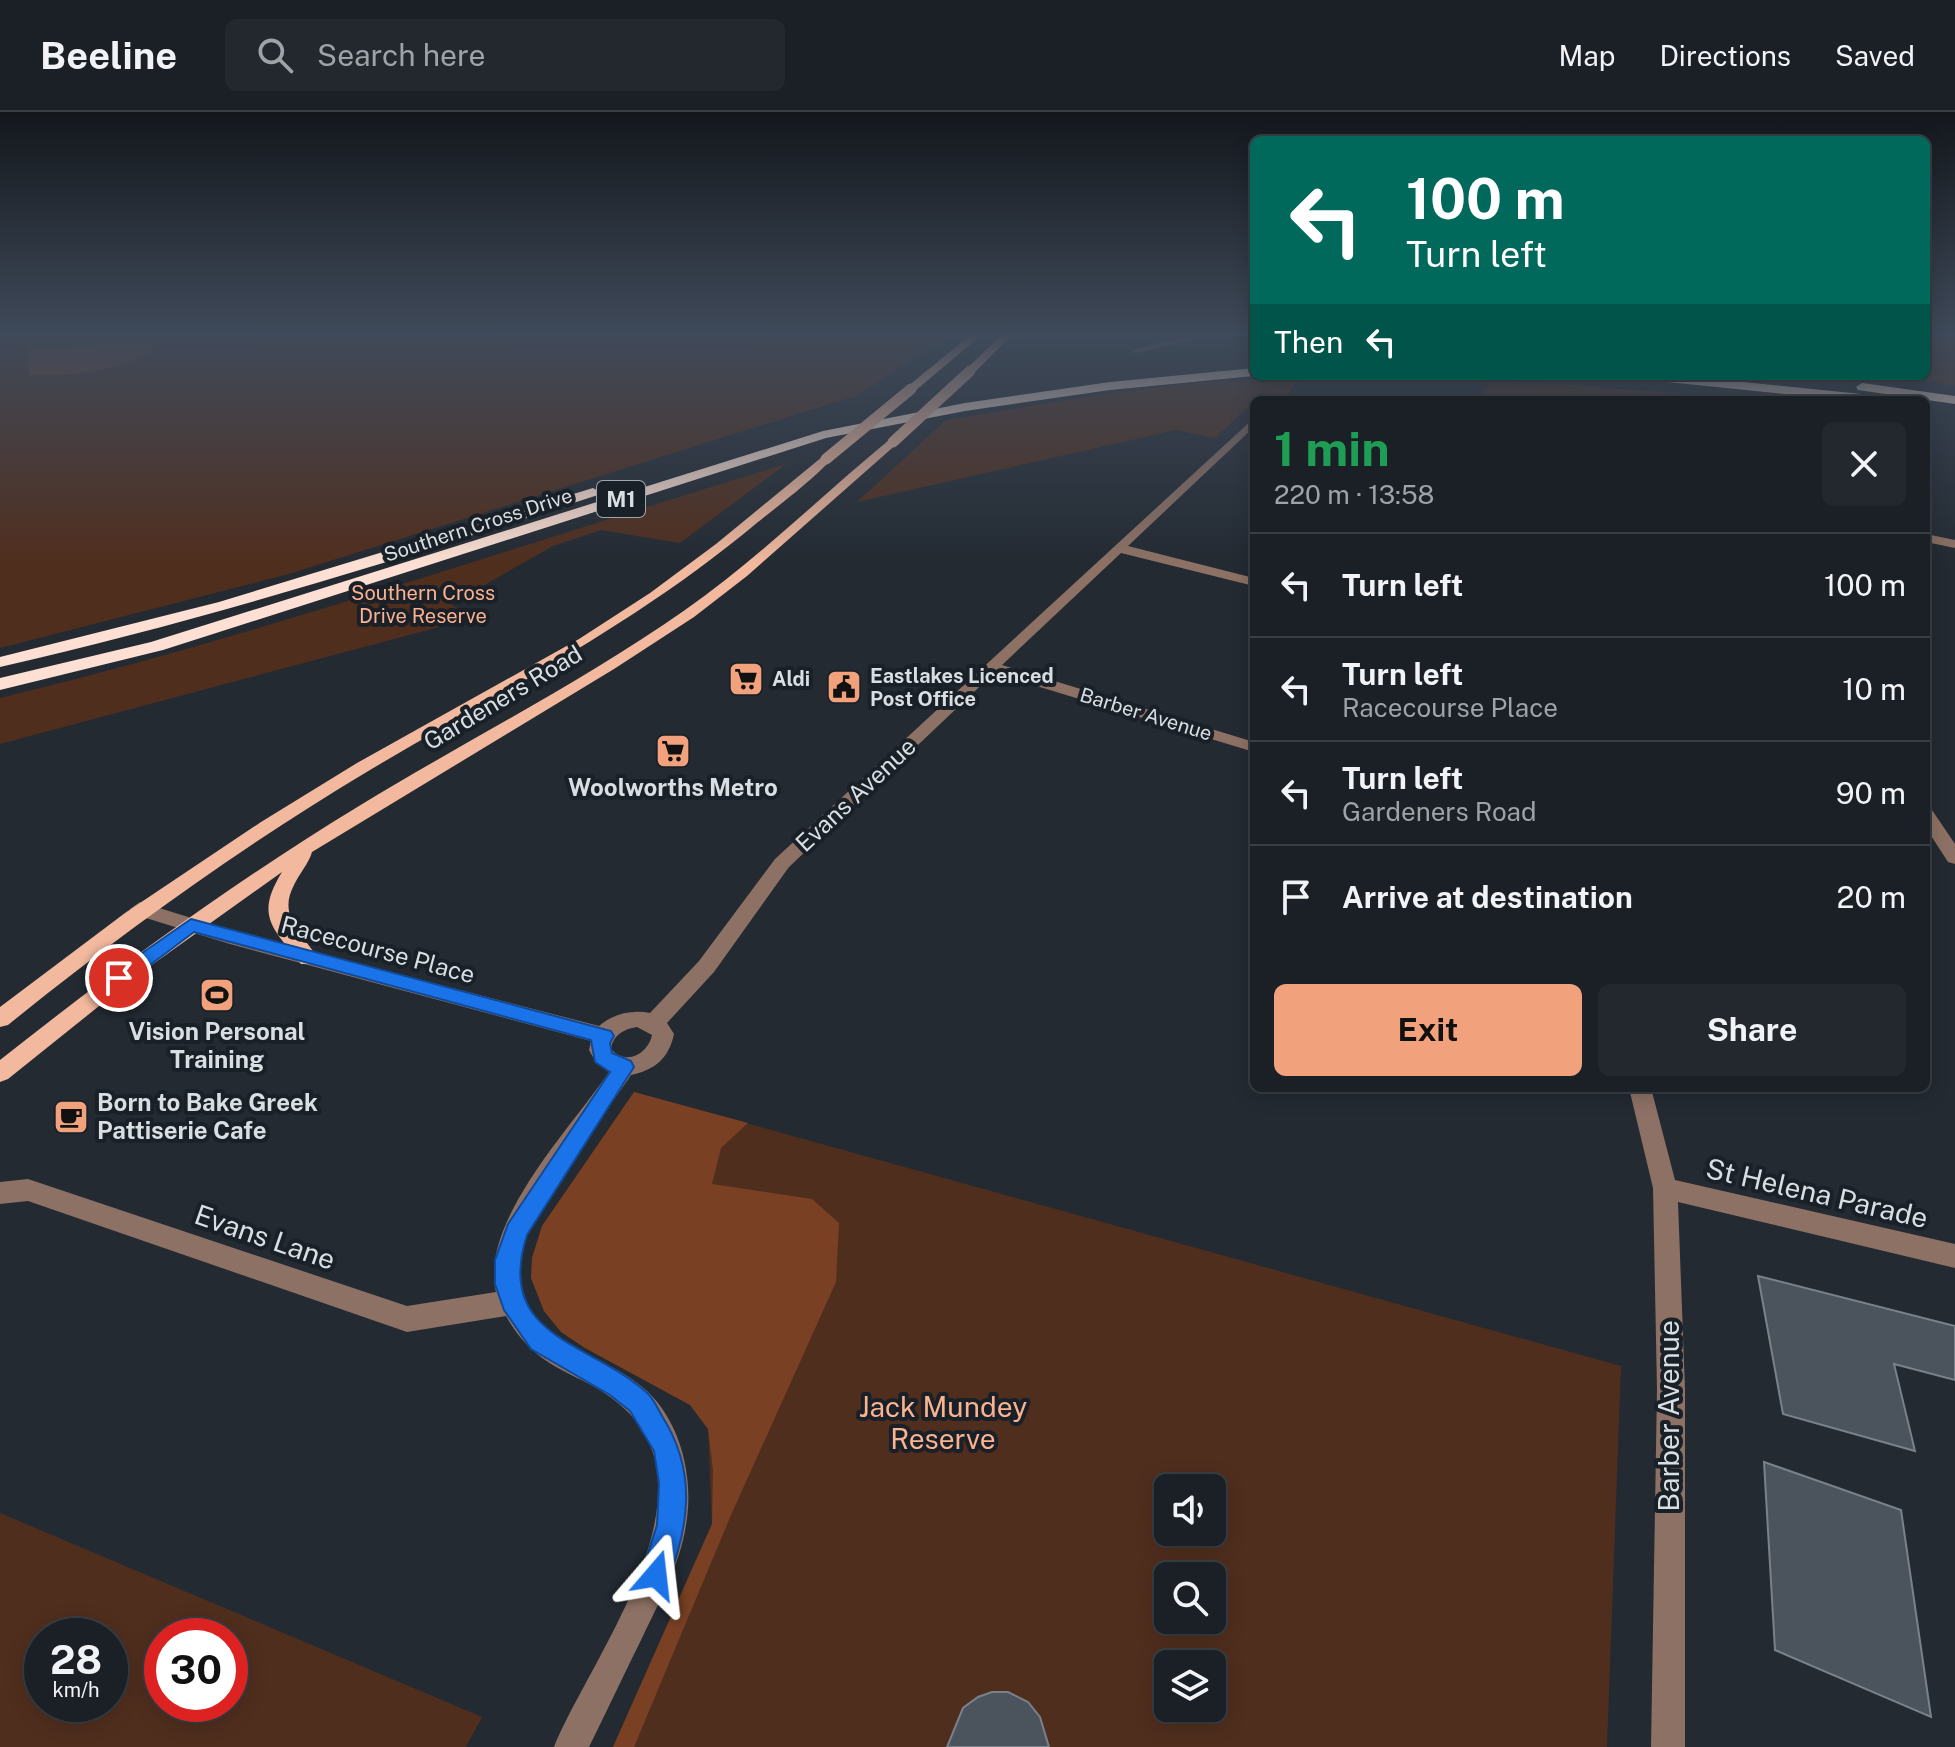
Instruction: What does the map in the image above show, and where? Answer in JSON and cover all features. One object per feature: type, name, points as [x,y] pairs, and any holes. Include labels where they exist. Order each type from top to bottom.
[{"type":"highway","name":"Southern Cross Drive","points":[[0,662],[130,630],[339,572],[705,456],[862,412]]},
{"type":"highway","name":"Southern Cross Drive","points":[[0,684],[157,646],[823,435],[938,412]]},
{"type":"main road","name":"Gardeners Road","points":[[0,1019],[140,909],[261,829],[654,597],[693,569],[883,412]]},
{"type":"main road","name":"Gardeners Road","points":[[0,1073],[191,925],[309,846],[615,662],[692,612],[762,559],[925,412]]},
{"type":"main road","points":[[308,959],[279,923],[275,907],[284,885],[309,846]]},
{"type":"street","name":"Evans Avenue","points":[[654,1023],[694,985],[782,863],[1250,425]]},
{"type":"street","points":[[1930,539],[1955,544]]},
{"type":"street","points":[[1119,548],[1250,581]]},
{"type":"street","name":"Barber Avenue","points":[[992,667],[1250,746]]},
{"type":"street","points":[[1930,820],[1955,858]]},
{"type":"street","name":"Racecourse Place","points":[[140,909],[308,959],[604,1036]]},
{"type":"street","points":[[627,1020],[654,1023],[663,1034],[660,1049],[644,1062],[624,1067],[602,1057],[600,1043],[604,1036],[627,1020]]},
{"type":"street","points":[[571,1747],[656,1575],[671,1525],[673,1483],[667,1447],[639,1402],[619,1386],[540,1341],[513,1302],[507,1284],[507,1260],[516,1231],[624,1067]]},
{"type":"street","name":"Barber Avenue","points":[[1641,1092],[1665,1188],[1671,1389],[1668,1747]]},
{"type":"street","name":"St Helena Parade","points":[[1665,1188],[1955,1256]]},
{"type":"street","name":"Evans Lane","points":[[0,1193],[28,1190],[407,1319],[513,1302]]},
{"type":"green space","points":[[0,412],[803,412],[289,574],[0,648]]},
{"type":"green space","points":[[993,412],[1242,412],[1215,438],[1176,430],[857,502],[946,420]]},
{"type":"green space","name":"Southern Cross Drive Reserve","points":[[786,464],[680,543],[601,530],[553,546],[451,604],[473,618],[0,744],[0,698],[297,617]]},
{"type":"green space","name":"Jack Mundey Reserve","points":[[634,1092],[1621,1366],[1607,1747],[613,1747],[712,1524],[708,1429],[690,1405],[561,1332],[544,1311],[531,1278],[532,1258],[542,1226]]},
{"type":"green space","points":[[0,1513],[482,1717],[466,1747],[0,1747]]},
{"type":"shaded area","points":[[634,1092],[748,1123],[721,1148],[712,1184],[812,1199],[839,1223],[836,1282],[731,1515],[634,1747],[613,1747],[712,1524],[713,1470],[708,1429],[690,1405],[561,1332],[544,1311],[531,1278],[532,1258],[542,1226]]},
{"type":"building","points":[[1758,1276],[1955,1326],[1955,1380],[1894,1364],[1915,1451],[1783,1414]]},
{"type":"building","points":[[1764,1462],[1901,1510],[1931,1717],[1775,1650]]},
{"type":"building","points":[[992,1692],[1008,1692],[1028,1702],[1040,1717],[1049,1747],[947,1747],[963,1708]]},
{"type":"place","name":"Aldi","points":[[746,679]]},
{"type":"place","name":"Eastlakes Licenced Post Office","points":[[844,687]]},
{"type":"place","name":"Woolworths Metro","points":[[673,751]]},
{"type":"place","name":"Vision Personal Training","points":[[217,995]]},
{"type":"place","name":"Born to Bake Greek Pattiserie Cafe","points":[[71,1117]]},
{"type":"route","points":[[119,978],[191,925],[604,1036],[600,1043],[602,1057],[624,1067],[516,1231],[507,1260],[507,1284],[513,1302],[540,1341],[619,1386],[639,1402],[667,1447],[673,1483],[671,1525],[656,1575]]}]
